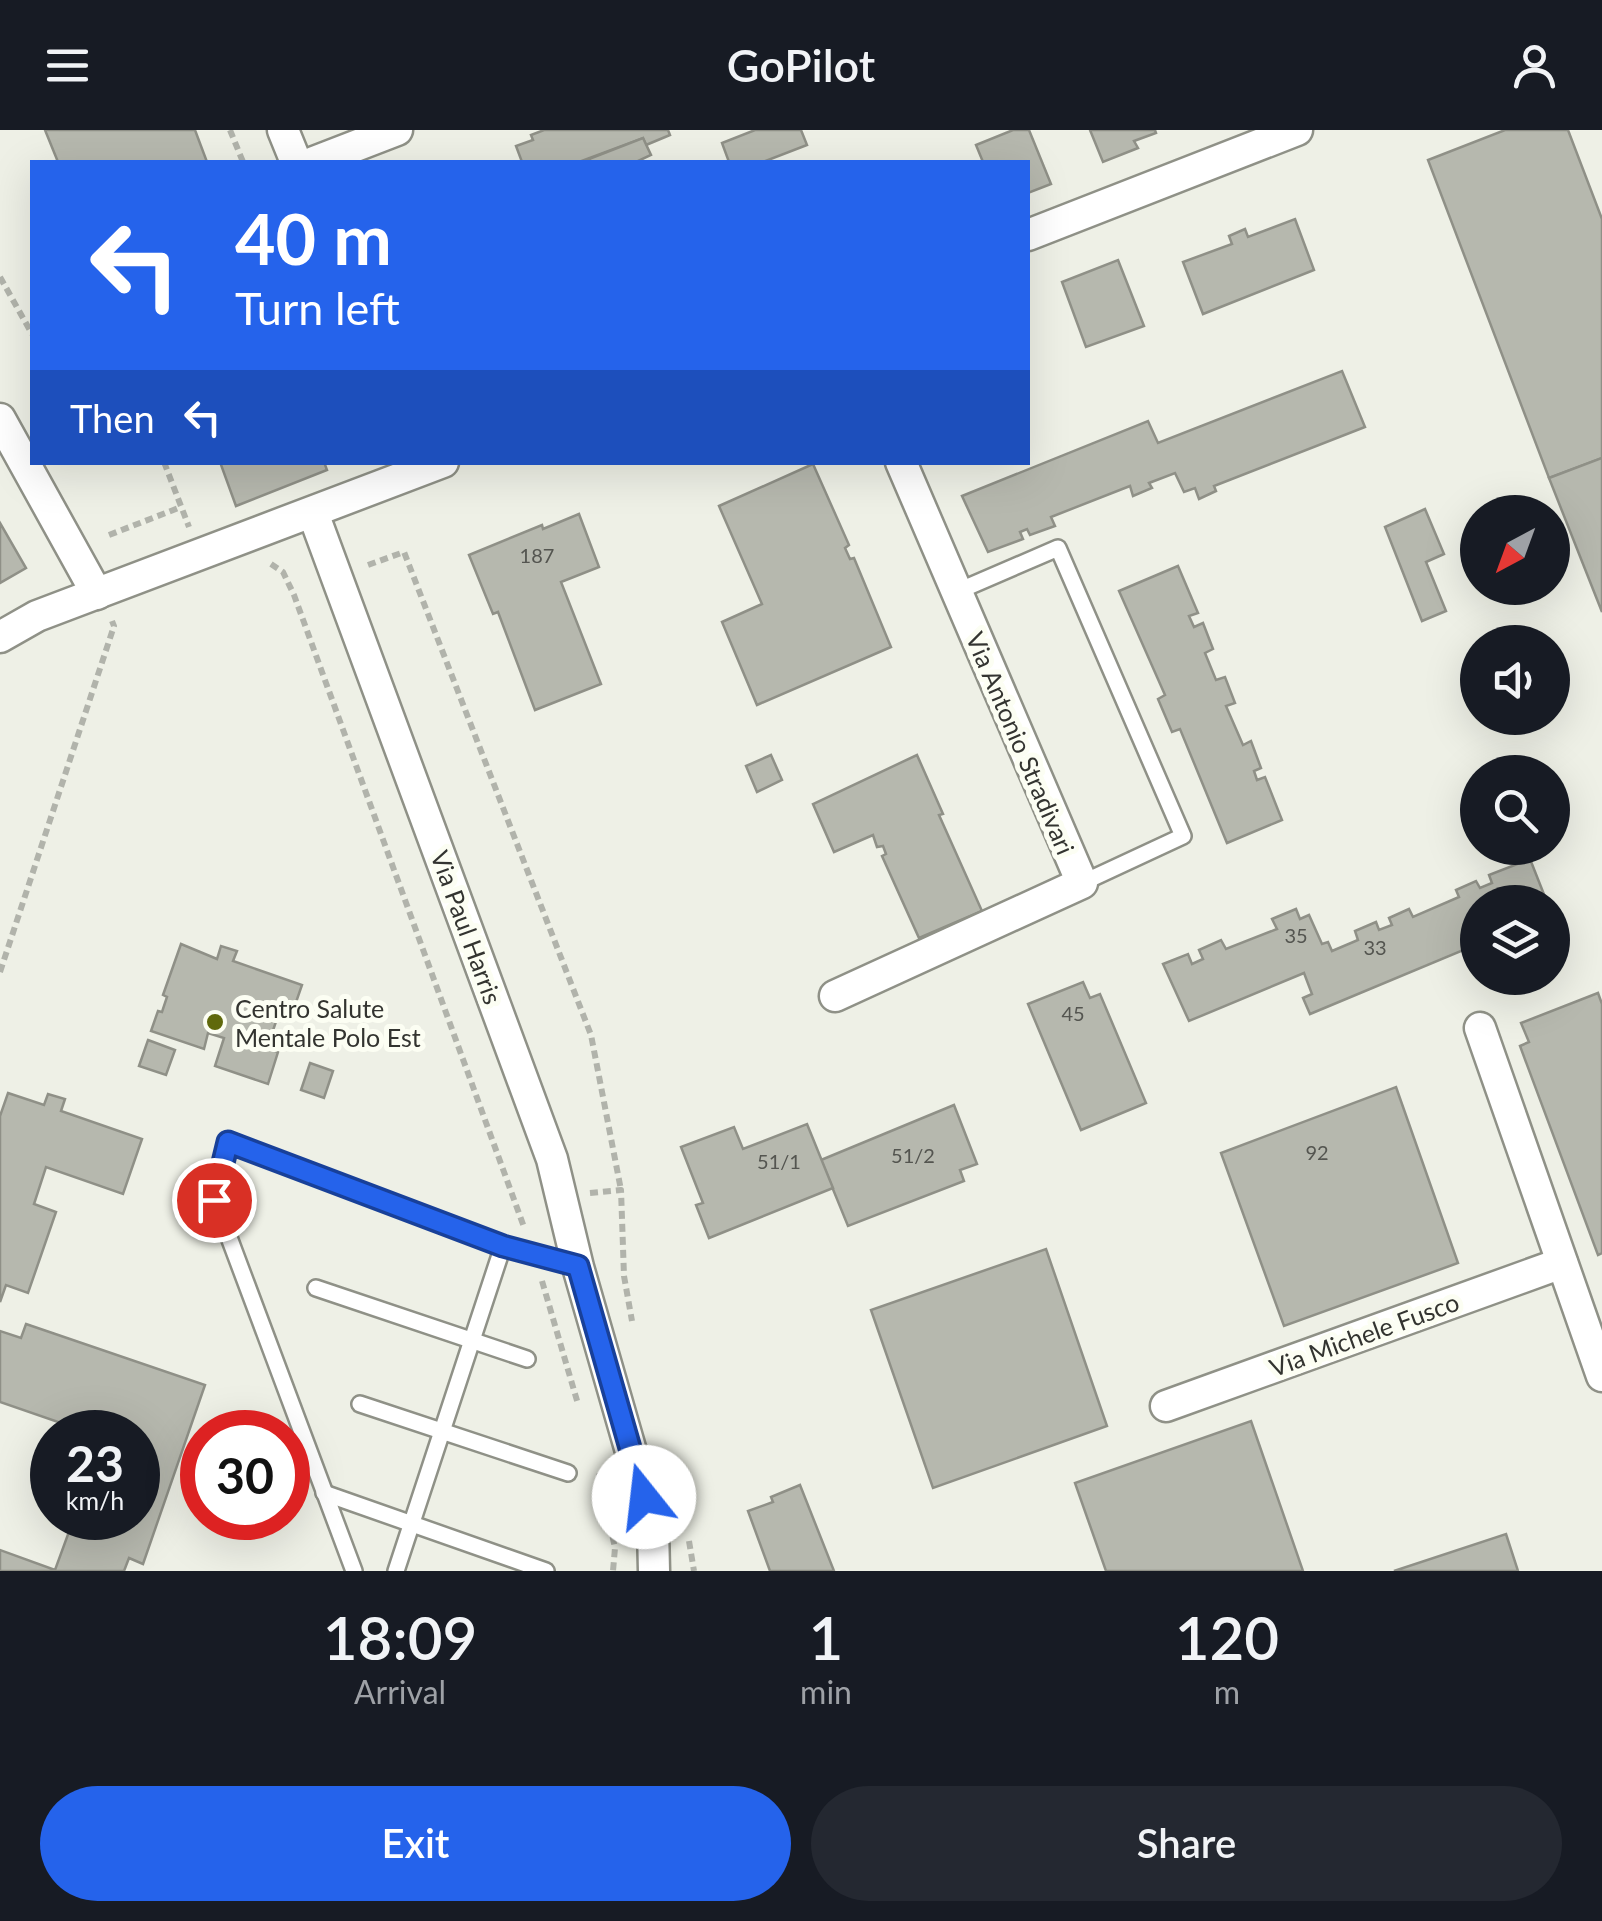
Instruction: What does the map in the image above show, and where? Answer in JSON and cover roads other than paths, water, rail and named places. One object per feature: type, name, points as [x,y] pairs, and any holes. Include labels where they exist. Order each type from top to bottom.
[{"type":"street","points":[[283,130],[295,160]]},
{"type":"street","points":[[319,160],[396,130]]},
{"type":"street","points":[[1030,234],[1296,130]]},
{"type":"street","points":[[0,419],[97,594]]},
{"type":"street","name":"Via Antonio Stradivari","points":[[835,996],[1082,883],[902,465]]},
{"type":"street","points":[[0,638],[37,616],[314,513],[425,466]]},
{"type":"street","name":"Via Paul Harris","points":[[314,513],[552,1159],[578,1266],[653,1528],[654,1571]]},
{"type":"street","points":[[1480,1028],[1602,1376]]},
{"type":"street","name":"Via Michele Fusco","points":[[1166,1406],[1562,1263]]},
{"type":"lane","points":[[956,592],[1058,548],[1183,836],[1082,883]]},
{"type":"lane","points":[[354,1571],[214,1200],[228,1142],[503,1246],[578,1266]]},
{"type":"lane","points":[[396,1571],[503,1246]]},
{"type":"lane","points":[[316,1288],[527,1358]]},
{"type":"lane","points":[[360,1404],[568,1473]]},
{"type":"lane","points":[[324,1494],[546,1571]]},
{"type":"place","name":"Centro Salute Mentale Polo Est","points":[[215,1022]]}]
